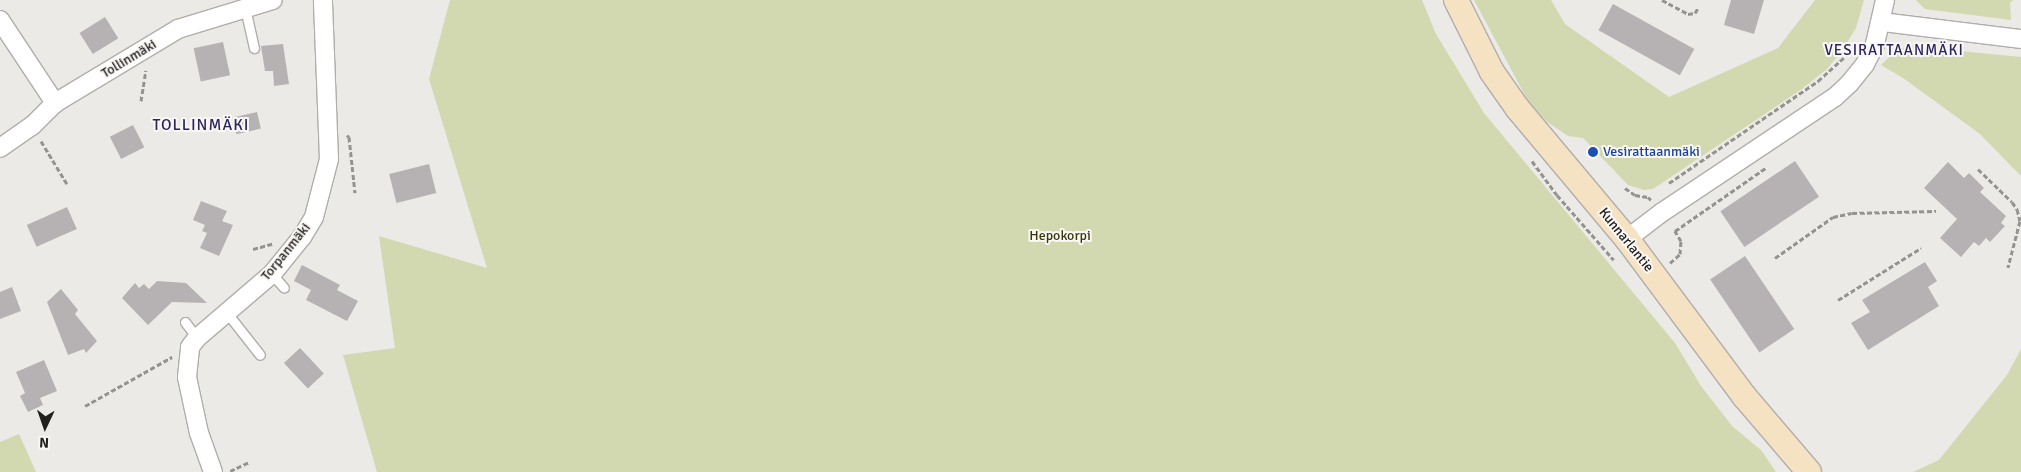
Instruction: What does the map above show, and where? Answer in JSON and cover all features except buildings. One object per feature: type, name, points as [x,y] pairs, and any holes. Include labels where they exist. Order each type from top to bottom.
[{"type":"main road","name":"Kunnarlantie","points":[[1456,0],[1492,72],[1518,109],[1626,239],[1744,396],[1808,472]]},
{"type":"street","name":"Tollinmäki","points":[[0,148],[32,126],[54,103],[178,30],[272,0]]},
{"type":"street","name":"Torpanmäki","points":[[194,342],[272,274],[302,237],[314,217],[329,159],[323,0]]},
{"type":"street","points":[[1626,239],[1661,212],[1835,97],[1849,84],[1865,64],[1875,44],[1886,0]]},
{"type":"street","points":[[0,20],[54,103]]},
{"type":"street","points":[[1882,22],[2021,39]]},
{"type":"street","points":[[194,342],[187,377],[199,433],[213,472]]},
{"type":"lane","points":[[245,8],[254,48]]},
{"type":"lane","points":[[272,274],[284,288]]},
{"type":"lane","points":[[227,313],[260,355]]},
{"type":"lane","points":[[185,322],[194,342]]},
{"type":"path","points":[[1662,0],[1688,14],[1695,13],[1698,8]]},
{"type":"path","points":[[1665,186],[1818,81],[1848,53],[1852,46]]},
{"type":"path","points":[[141,101],[150,47]]},
{"type":"path","points":[[32,126],[67,184]]},
{"type":"path","points":[[1978,169],[2017,209],[2020,221],[2008,266]]},
{"type":"path","points":[[1625,188],[1635,195],[1648,197],[1656,192]]},
{"type":"path","points":[[1776,258],[1833,217],[1852,213],[1936,211]]},
{"type":"path","points":[[1672,227],[1682,241],[1680,254],[1672,260]]},
{"type":"path","points":[[1838,300],[1921,248]]},
{"type":"path","points":[[84,406],[194,342]]},
{"type":"path","points":[[227,472],[249,462]]},
{"type":"green space","name":"Hepokorpi","points":[[450,0],[1422,0],[1436,34],[1484,113],[1675,343],[1701,386],[1732,426],[1761,450],[1776,472],[377,472],[343,355],[395,348],[379,236],[487,268],[429,79]]},
{"type":"green space","points":[[1474,0],[1551,0],[1565,24],[1669,97],[1778,48],[1815,0],[1864,0],[1856,28],[1842,51],[1827,69],[1802,89],[1653,189],[1644,190],[1628,185],[1583,138],[1568,136],[1546,121],[1528,101]]},
{"type":"green space","points":[[1916,0],[2013,0],[2010,3],[2011,20],[1925,9]]},
{"type":"green space","points":[[1909,46],[2021,57],[2021,176],[1980,134],[1903,78],[1881,65],[1896,51]]},
{"type":"green space","points":[[2021,349],[2021,472],[1913,472],[1939,460],[2007,375]]},
{"type":"green space","points":[[19,434],[36,472],[0,472],[0,442]]},
{"type":"place","name":"Vesirattaanmäki","points":[[1593,152]]},
{"type":"district","name":"VESIRATTAANMÄKI","points":[[1894,51]]},
{"type":"district","name":"TOLLINMÄKI","points":[[201,125]]}]
